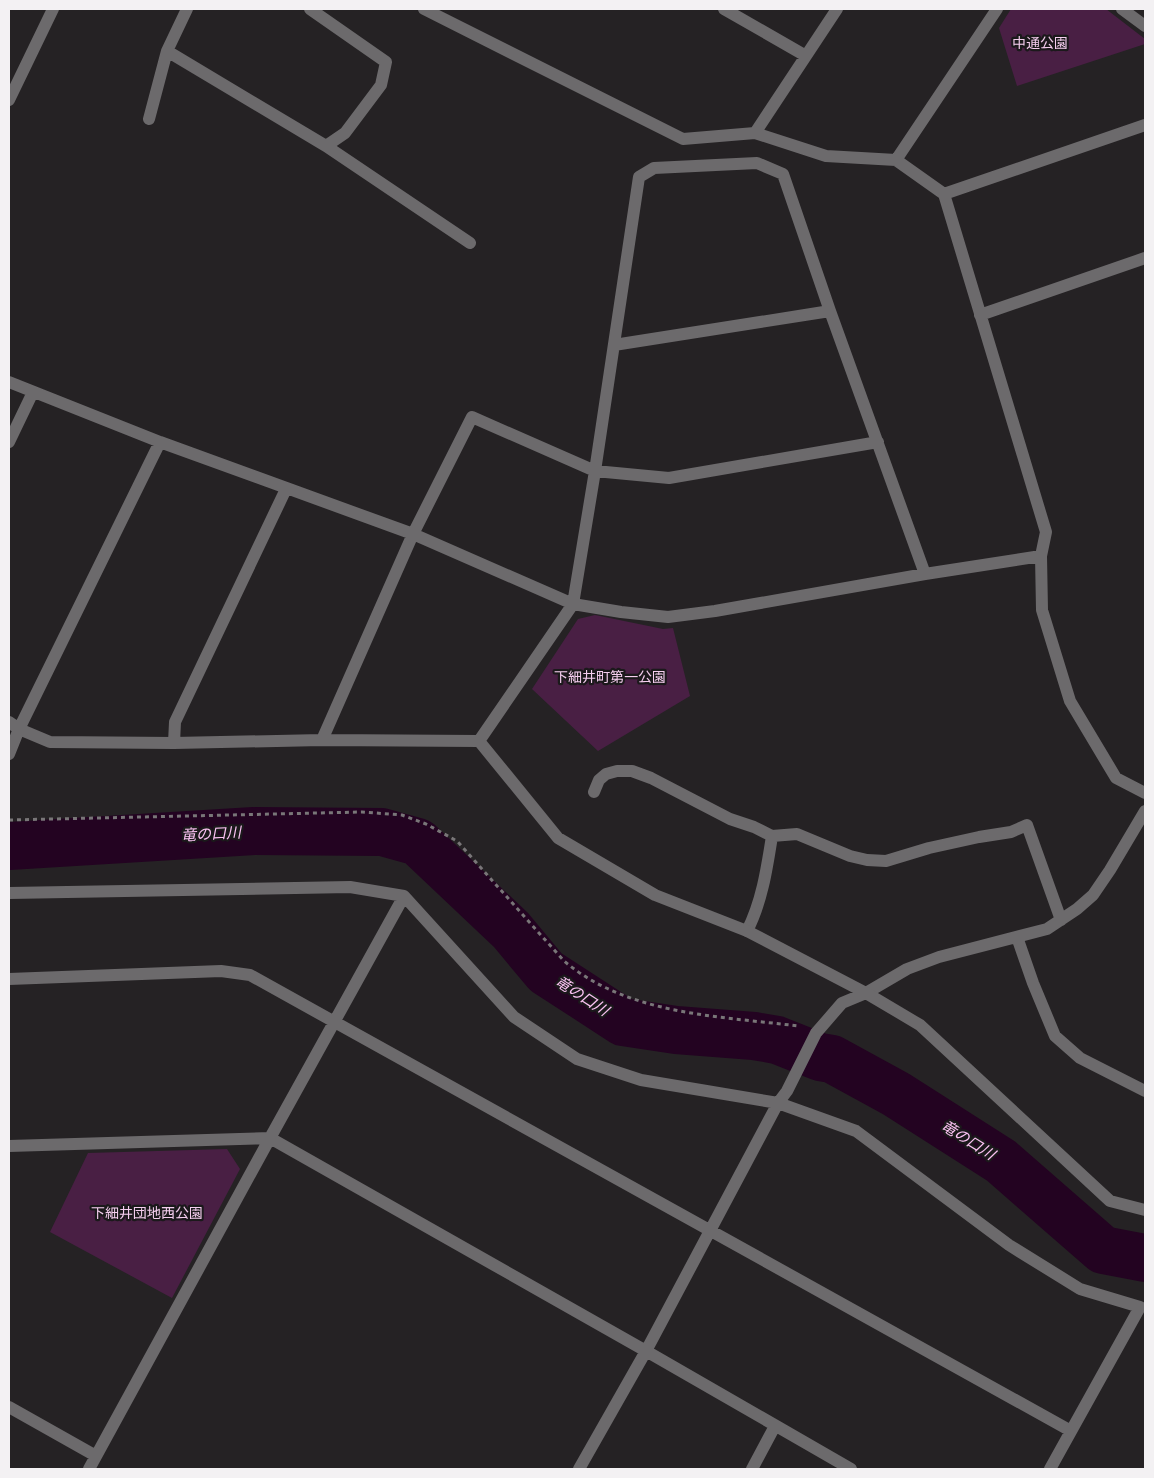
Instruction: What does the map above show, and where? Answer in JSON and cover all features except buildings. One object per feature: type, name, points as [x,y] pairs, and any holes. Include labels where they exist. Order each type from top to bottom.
[{"type":"street","points":[[9,100],[53,9]]},
{"type":"street","points":[[149,119],[167,51],[187,9]]},
{"type":"street","points":[[310,9],[386,62],[381,86],[345,133],[326,146]]},
{"type":"street","points":[[424,9],[683,139],[755,133],[826,156],[896,160],[944,194],[1046,532],[1041,556],[1042,610],[1070,701],[1116,778],[1145,792]]},
{"type":"street","points":[[724,9],[806,56]]},
{"type":"street","points":[[755,133],[837,9]]},
{"type":"street","points":[[896,160],[997,9]]},
{"type":"street","points":[[1122,9],[1145,26]]},
{"type":"street","points":[[167,51],[326,146],[470,243]]},
{"type":"street","points":[[944,194],[1145,125]]},
{"type":"street","points":[[479,741],[573,604],[639,177],[654,168],[757,163],[783,174],[830,311],[925,574]]},
{"type":"street","points":[[980,315],[1145,258]]},
{"type":"street","points":[[614,345],[830,311]]},
{"type":"street","points":[[9,382],[160,442],[412,534],[573,604],[668,617],[715,611],[925,574],[1041,556]]},
{"type":"street","points":[[9,442],[33,392]]},
{"type":"street","points":[[322,740],[412,534],[472,417],[595,471],[669,478],[878,442]]},
{"type":"street","points":[[9,754],[14,726],[160,442]]},
{"type":"street","points":[[174,743],[175,722],[286,489]]},
{"type":"street","points":[[14,726],[50,742],[479,741]]},
{"type":"street","points":[[479,741],[558,838],[655,895],[747,931],[866,993],[920,1025],[1110,1201],[1145,1210]]},
{"type":"street","points":[[594,792],[599,780],[606,774],[617,771],[632,771],[650,778],[730,819],[754,827],[772,836],[797,834],[850,856],[867,860],[886,860],[928,848],[1011,832],[1027,826],[1061,920]]},
{"type":"street","points":[[579,1469],[646,1351],[816,1033],[842,1003],[866,993],[906,969],[939,957],[1046,929],[1061,920],[1093,895],[1145,811]]},
{"type":"street","points":[[747,931],[765,880],[772,836]]},
{"type":"street","points":[[9,893],[350,887],[404,896],[514,1017],[577,1058],[641,1080],[778,1103],[856,1131],[1009,1245],[1080,1289],[1143,1306],[1050,1469]]},
{"type":"street","points":[[89,1469],[404,896]]},
{"type":"street","points":[[1016,937],[1055,1036],[1080,1058],[1145,1092]]},
{"type":"street","points":[[9,979],[221,971],[250,975],[1071,1431]]},
{"type":"street","points":[[9,1146],[270,1138],[851,1469]]},
{"type":"street","points":[[9,1407],[96,1456]]},
{"type":"street","points":[[752,1469],[775,1426]]},
{"type":"green space","name":"中通公園","points":[[1011,9],[1106,9],[1145,39],[1145,44],[1017,86],[999,28]]},
{"type":"green space","name":"下細井町第一公園","points":[[595,615],[663,629],[673,628],[690,696],[598,751],[532,689],[578,619]]},
{"type":"green space","name":"下細井団地西公園","points":[[227,1149],[240,1169],[172,1298],[50,1232],[88,1153]]},
{"type":"waterway","name":"竜の口川","points":[[9,846],[254,831],[382,832],[418,842],[511,930],[546,972],[623,1022],[676,1030],[754,1036],[777,1040],[820,1057],[832,1059],[896,1094],[1001,1161],[1103,1250],[1145,1258]]}]
